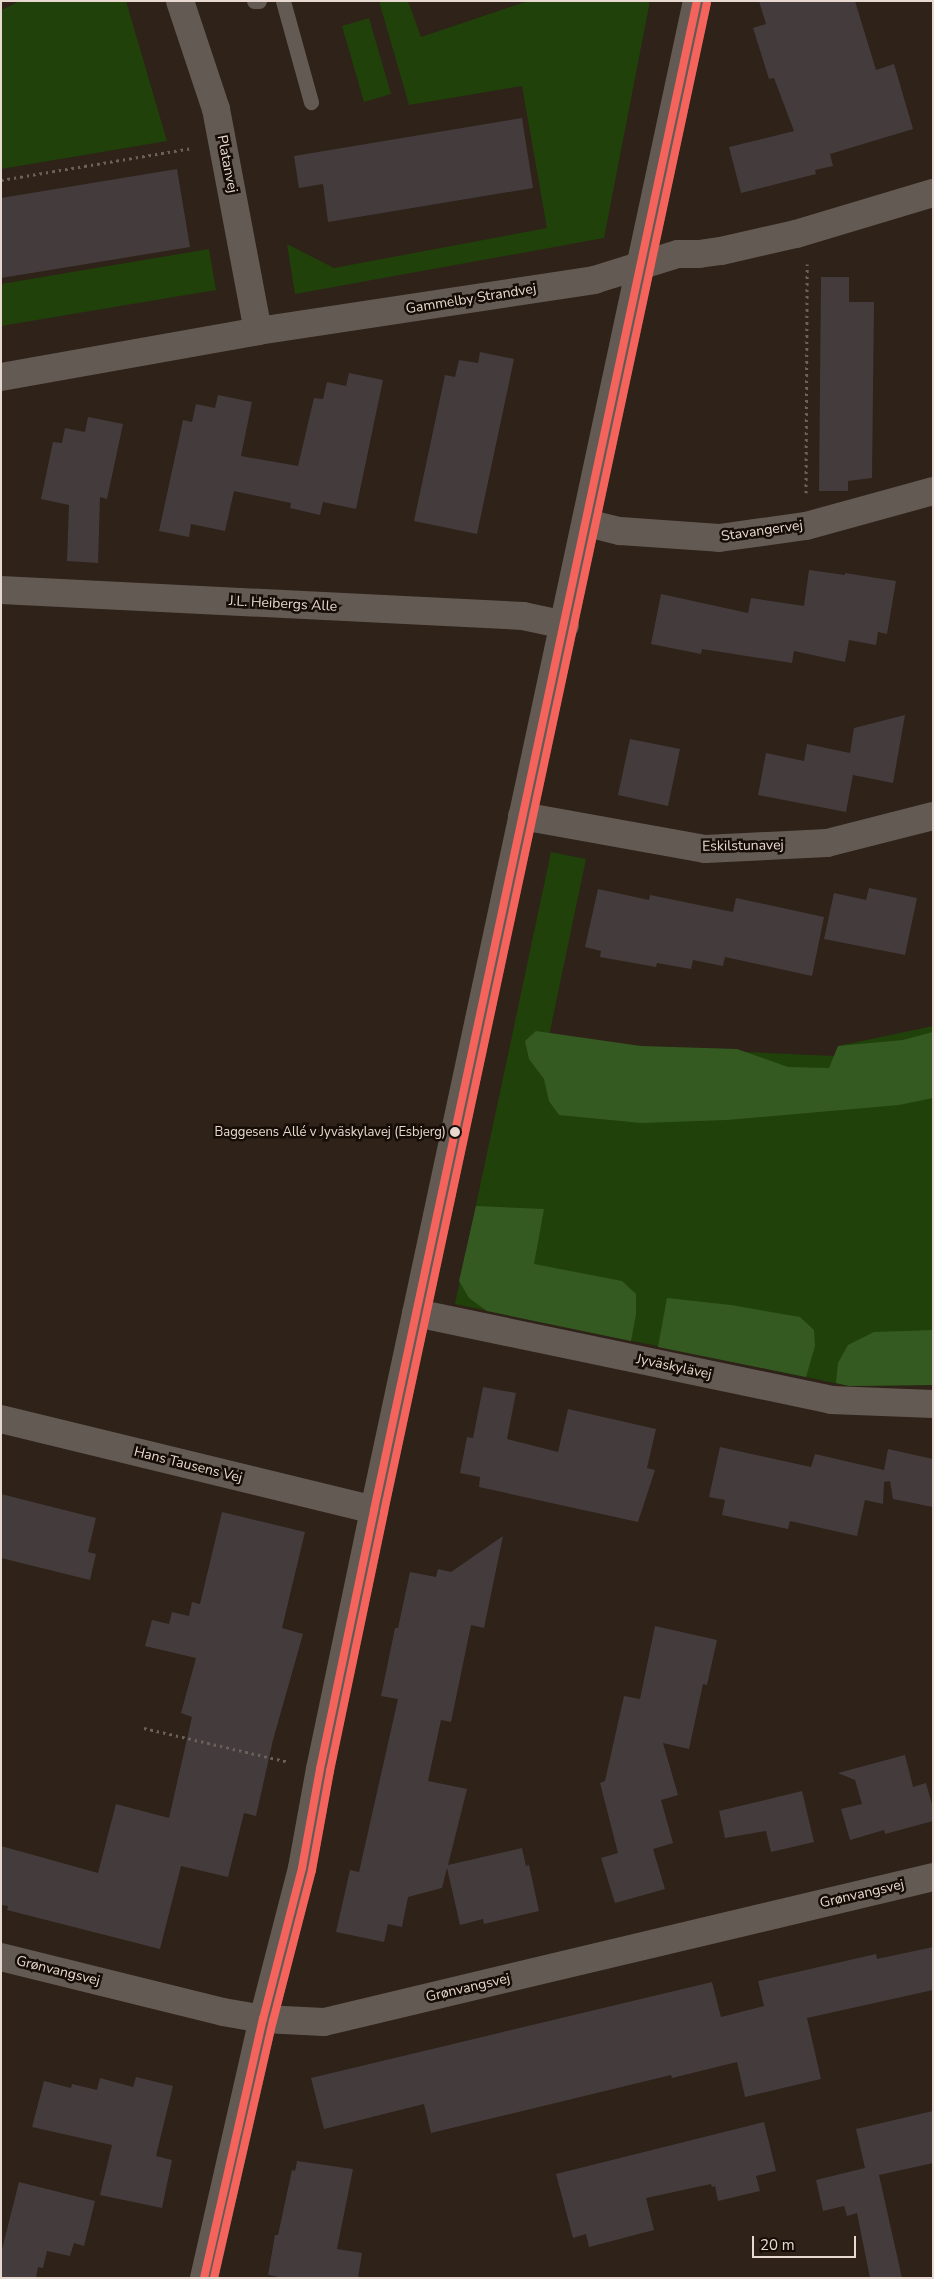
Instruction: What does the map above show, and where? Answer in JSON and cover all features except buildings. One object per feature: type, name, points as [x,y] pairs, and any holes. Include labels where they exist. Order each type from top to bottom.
[{"type":"street","name":"Platanvej","points":[[180,1],[216,109],[258,331]]},
{"type":"street","points":[[204,2278],[263,2019],[302,1868],[320,1769],[374,1510],[522,816],[587,523],[697,1]]},
{"type":"street","name":"Gammelby Strandvej","points":[[1,377],[258,331],[594,280],[678,254],[721,251],[808,230],[933,193]]},
{"type":"street","name":"Stavangervej","points":[[587,523],[620,531],[719,538],[806,526],[933,490]]},
{"type":"street","name":"J.L. Heibergs Alle","points":[[1,590],[523,616],[565,625]]},
{"type":"street","name":"Eskilstunavej","points":[[522,816],[705,849],[827,843],[933,816]]},
{"type":"street","name":"Jyväskylävej","points":[[416,1313],[830,1400],[933,1404]]},
{"type":"street","name":"Hans Tausens Vej","points":[[1,1419],[374,1510]]},
{"type":"street","name":"Grønvangsvej","points":[[1,1957],[222,2012],[263,2019],[324,2022],[933,1876]]},
{"type":"lane","points":[[283,1],[311,102]]},
{"type":"path","points":[[1,180],[223,143]]},
{"type":"path","points":[[806,526],[808,230]]},
{"type":"path","points":[[144,1728],[320,1769]]},
{"type":"green space","points":[[20,1],[126,1],[167,141],[1,169],[1,10]]},
{"type":"green space","points":[[379,1],[408,1],[421,37],[528,1],[650,1],[604,238],[295,294],[287,244],[334,268],[547,228],[522,86],[409,105]]},
{"type":"green space","points":[[369,18],[391,94],[364,102],[342,26]]},
{"type":"green space","points":[[209,249],[216,290],[1,326],[1,284]]},
{"type":"green space","points":[[551,852],[586,859],[549,1036],[654,1057],[745,1052],[834,1056],[838,1046],[933,1026],[933,1385],[849,1386],[455,1304]]},
{"type":"green space","points":[[536,1031],[641,1046],[737,1049],[788,1067],[829,1068],[838,1046],[903,1040],[933,1032],[933,1098],[899,1105],[727,1120],[641,1123],[559,1115],[549,1101],[544,1079],[529,1059],[525,1041]]},
{"type":"green space","points":[[476,1206],[544,1209],[534,1264],[622,1281],[636,1294],[636,1314],[631,1341],[487,1311],[469,1298],[459,1281]]},
{"type":"green space","points":[[667,1298],[731,1305],[800,1317],[814,1330],[815,1346],[806,1377],[658,1347]]},
{"type":"green space","points":[[933,1330],[933,1385],[849,1386],[836,1383],[838,1363],[848,1345],[874,1332]]},
{"type":"transit line","points":[[204,2278],[263,2019],[302,1868],[320,1769],[374,1510],[697,1]]},
{"type":"transit line","points":[[214,2278],[273,2021],[312,1870],[330,1771],[384,1512],[707,3]]},
{"type":"place","name":"Baggesens Allé v Jyväskylavej (Esbjerg)","points":[[455,1132]]}]
